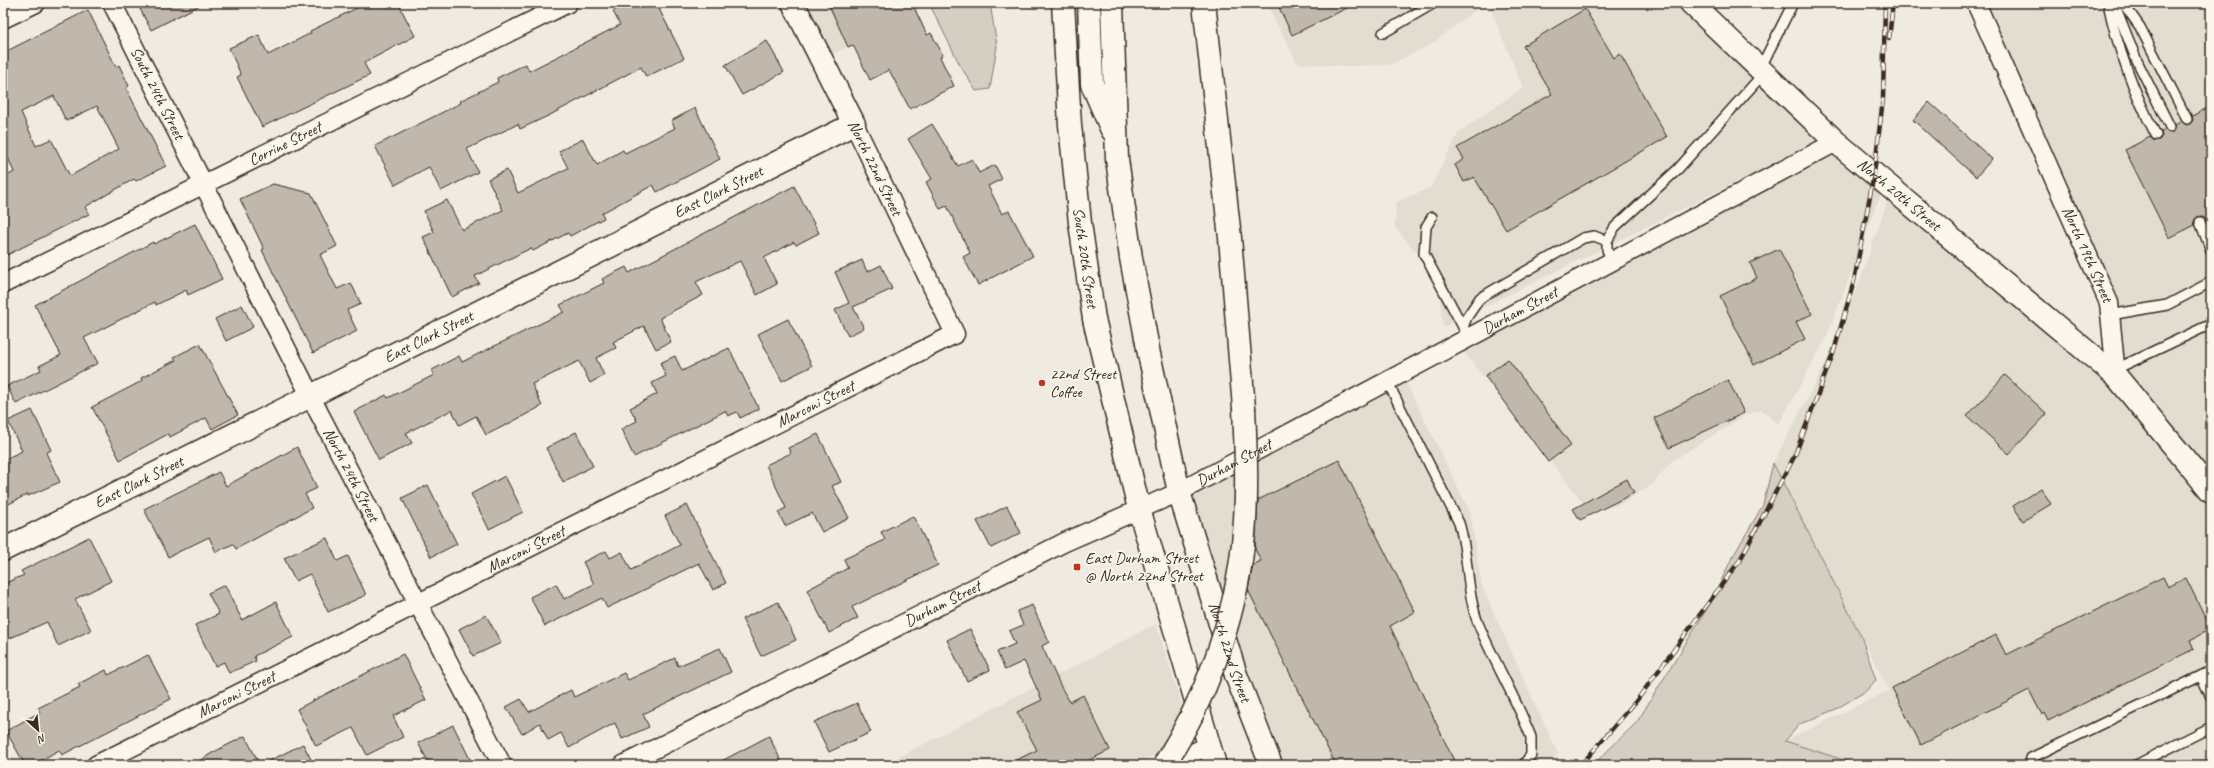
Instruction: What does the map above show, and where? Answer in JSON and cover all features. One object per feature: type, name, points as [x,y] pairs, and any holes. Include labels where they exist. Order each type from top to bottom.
[{"type":"main road","name":"North 22nd Street","points":[[793,3],[854,124]]},
{"type":"main road","name":"South 20th Street","points":[[1063,3],[1071,132],[1080,223],[1094,319],[1139,509]]},
{"type":"main road","points":[[1089,3],[1092,84],[1117,140]]},
{"type":"main road","points":[[1112,3],[1117,159],[1131,258],[1149,354],[1179,492]]},
{"type":"main road","points":[[1165,765],[1203,691],[1221,642],[1236,585],[1243,546],[1246,511],[1247,475],[1244,408],[1230,238],[1204,3]]},
{"type":"main road","name":"North 20th Street","points":[[1691,3],[1836,142],[2116,372]]},
{"type":"main road","name":"East Clark Street","points":[[3,550],[854,124]]},
{"type":"main road","points":[[2116,372],[2211,491]]},
{"type":"main road","name":"North 22nd Street","points":[[1179,492],[1236,675],[1271,765]]},
{"type":"main road","points":[[1139,509],[1211,755]]},
{"type":"street","points":[[3,20],[36,3]]},
{"type":"street","name":"South 24th Street","points":[[112,3],[204,183]]},
{"type":"street","name":"Corrine Street","points":[[3,284],[568,3]]},
{"type":"street","name":"North 19th Street","points":[[1976,3],[2109,303],[2116,372]]},
{"type":"street","name":"North 22nd Street","points":[[854,124],[955,334]]},
{"type":"street","name":"Durham Street","points":[[623,765],[1065,542],[1179,492],[1387,381],[1466,332],[1612,261],[1836,142]]},
{"type":"street","name":"North 24th Street","points":[[204,183],[311,397],[502,765]]},
{"type":"street","name":"Marconi Street","points":[[96,765],[955,334]]},
{"type":"street","points":[[1165,765],[1211,755]]},
{"type":"lane","points":[[1383,32],[1434,3]]},
{"type":"lane","points":[[1612,261],[1607,250],[1607,240],[1615,227],[1678,169],[1762,71],[1793,3]]},
{"type":"lane","points":[[2108,3],[2119,52],[2137,98],[2156,135]]},
{"type":"lane","points":[[2114,3],[2137,61],[2170,127]]},
{"type":"lane","points":[[2123,3],[2140,27],[2187,119]]},
{"type":"lane","points":[[1432,217],[1426,227],[1424,254],[1466,332]]},
{"type":"lane","points":[[2200,222],[2211,250]]},
{"type":"lane","points":[[1466,332],[1467,317],[1480,298],[1583,238],[1594,236],[1607,240]]},
{"type":"lane","points":[[2110,314],[2167,305],[2211,282]]},
{"type":"lane","points":[[2116,372],[2211,324]]},
{"type":"lane","points":[[1387,381],[1459,523],[1463,536],[1470,592],[1478,622],[1531,737],[1531,754],[1523,765]]},
{"type":"lane","points":[[2030,765],[2031,758],[2211,671]]},
{"type":"lane","points":[[2201,676],[2211,697]]},
{"type":"lane","points":[[2136,765],[2211,726]]},
{"type":"shaded area","points":[[791,3],[916,3],[919,10],[821,60]]},
{"type":"shaded area","points":[[929,3],[990,3],[997,46],[990,89],[976,91],[961,67]]},
{"type":"shaded area","points":[[1266,3],[1484,3],[1433,43],[1390,65],[1347,66],[1297,63]]},
{"type":"shaded area","points":[[1488,3],[1676,3],[1828,137],[1443,327],[1437,276],[1395,228],[1396,202],[1430,188],[1459,132],[1523,88]]},
{"type":"shaded area","points":[[1981,3],[2211,3],[2211,487],[2123,377],[2114,301]]},
{"type":"shaded area","points":[[1838,147],[1885,183],[1827,336],[1779,424],[1761,410],[1746,415],[1672,461],[1652,485],[1619,505],[1590,511],[1454,340]]},
{"type":"shaded area","points":[[1891,190],[2111,379],[2211,500],[2211,765],[1859,765],[1785,741],[1889,690],[1773,463],[1825,365],[1861,278]]},
{"type":"shaded area","points":[[1400,370],[1470,512],[1482,587],[1558,754],[1547,765],[1274,765],[1183,481]]},
{"type":"shaded area","points":[[1773,463],[1861,636],[1876,680],[1866,691],[1836,709],[1800,724],[1785,741],[1859,765],[1593,765],[1637,722],[1710,604],[1732,558],[1763,505]]},
{"type":"shaded area","points":[[1156,624],[1192,737],[1135,765],[883,765]]},
{"type":"building","points":[[137,3],[204,3],[151,30]]},
{"type":"building","points":[[367,3],[398,3],[415,36],[364,63],[370,75],[262,127],[237,77],[241,75],[229,48],[259,35],[268,55],[311,33],[310,31]]},
{"type":"building","points":[[629,3],[656,3],[684,58],[646,77],[641,67],[550,115],[520,129],[518,124],[467,149],[478,172],[441,191],[429,167],[395,185],[375,146],[461,103],[460,101],[498,82],[497,78],[526,64],[529,71],[620,25],[613,11]]},
{"type":"building","points":[[828,3],[912,3],[927,35],[931,33],[943,55],[940,57],[954,86],[910,109],[889,70],[870,80],[853,45],[848,47]]},
{"type":"building","points":[[1277,3],[1357,3],[1292,35]]},
{"type":"building","points":[[1585,9],[1614,58],[1620,54],[1667,137],[1506,230],[1474,177],[1464,182],[1455,165],[1464,159],[1457,148],[1552,94],[1523,46]]},
{"type":"building","points":[[88,10],[116,67],[119,65],[129,86],[126,88],[166,166],[136,181],[134,179],[85,207],[89,214],[3,257],[3,178],[14,172],[3,146],[3,53]],"holes":[[[54,96],[66,121],[97,106],[119,149],[70,176],[51,139],[36,146],[21,112]]]},
{"type":"building","points":[[767,41],[784,72],[742,95],[725,65]]},
{"type":"building","points":[[1929,102],[1992,159],[1976,177],[1913,120]]},
{"type":"building","points":[[2211,106],[2211,217],[2205,219],[2201,216],[2197,217],[2194,221],[2195,225],[2169,238],[2125,150],[2150,137],[2153,140],[2159,140],[2162,136],[2161,132],[2165,130],[2169,133],[2173,132],[2175,125],[2182,121],[2186,125],[2190,124],[2193,120],[2192,116]]},
{"type":"building","points":[[695,108],[720,159],[657,192],[653,185],[602,213],[604,218],[570,236],[568,233],[533,251],[531,248],[475,276],[479,283],[452,297],[423,237],[434,232],[424,211],[447,200],[462,230],[503,210],[488,179],[507,170],[518,193],[568,168],[559,151],[583,139],[597,165],[623,150],[625,153],[675,128],[671,121]]},
{"type":"building","points":[[932,124],[958,166],[972,159],[979,173],[995,165],[1002,179],[988,186],[1002,214],[1009,211],[1033,256],[978,285],[963,257],[970,253],[947,206],[940,209],[926,182],[932,179],[908,139]]},
{"type":"building","points":[[273,184],[311,193],[337,246],[320,255],[337,289],[351,283],[361,304],[347,310],[357,331],[313,353],[262,250],[264,249],[240,199]]},
{"type":"building","points":[[794,186],[819,233],[796,245],[794,242],[764,258],[777,284],[757,295],[740,261],[696,282],[703,295],[660,318],[671,342],[656,349],[644,326],[613,342],[616,348],[596,358],[604,375],[590,383],[579,361],[532,384],[542,406],[486,435],[476,416],[459,425],[452,410],[406,433],[412,443],[379,460],[354,412],[386,395],[388,398],[434,375],[432,370],[459,356],[462,362],[564,312],[560,305],[604,283],[602,279],[626,267],[629,273]]},
{"type":"building","points":[[195,224],[222,279],[188,295],[186,290],[156,305],[155,302],[84,338],[98,363],[16,404],[7,386],[41,370],[39,366],[61,355],[35,305],[153,242],[154,244]]},
{"type":"building","points":[[1779,249],[1812,314],[1796,322],[1805,339],[1754,365],[1720,296],[1757,278],[1750,263]]},
{"type":"building","points":[[862,260],[867,272],[881,265],[892,289],[853,307],[864,328],[848,336],[835,310],[849,303],[835,272]]},
{"type":"building","points":[[242,305],[253,327],[226,341],[215,319]]},
{"type":"building","points":[[788,319],[812,366],[782,381],[758,334]]},
{"type":"building","points":[[200,344],[238,415],[212,429],[206,418],[170,437],[168,434],[120,460],[92,407],[142,381],[141,378],[176,360],[174,357]]},
{"type":"building","points":[[729,348],[759,409],[740,418],[737,412],[728,416],[725,411],[634,457],[621,429],[637,421],[630,408],[657,394],[652,383],[666,376],[660,363],[675,356],[682,371]]},
{"type":"building","points":[[1508,359],[1571,445],[1548,462],[1485,376]]},
{"type":"building","points":[[2005,375],[2047,414],[2009,454],[1967,416]]},
{"type":"building","points":[[1728,380],[1744,413],[1669,448],[1654,418]]},
{"type":"building","points":[[32,410],[51,450],[46,453],[60,482],[28,496],[28,494],[3,507],[3,460],[22,451],[8,421]]},
{"type":"building","points":[[576,432],[593,466],[563,482],[546,448]]},
{"type":"building","points":[[818,434],[841,482],[832,486],[849,518],[822,532],[812,513],[785,526],[778,512],[786,508],[766,465],[791,453],[788,448]]},
{"type":"building","points":[[297,447],[317,488],[305,494],[312,508],[236,549],[233,544],[216,552],[209,537],[168,557],[144,509],[219,472],[226,486]]},
{"type":"building","points":[[1339,460],[1415,612],[1390,626],[1456,765],[1336,765],[1248,590],[1253,565],[1261,561],[1255,549],[1258,500]]},
{"type":"building","points":[[505,476],[523,512],[489,529],[471,494]]},
{"type":"building","points":[[1627,479],[1634,493],[1580,520],[1573,509]]},
{"type":"building","points":[[428,485],[457,544],[431,557],[402,498]]},
{"type":"building","points":[[2041,488],[2051,504],[2023,521],[2013,506]]},
{"type":"building","points":[[687,505],[726,583],[713,590],[699,563],[607,608],[602,598],[545,626],[530,597],[556,584],[564,599],[594,584],[583,562],[606,551],[610,558],[622,552],[631,570],[680,545],[665,516]]},
{"type":"building","points":[[1007,506],[1021,533],[991,548],[977,521]]},
{"type":"building","points":[[913,516],[938,565],[852,607],[858,618],[829,633],[807,590],[848,568],[844,559],[885,540],[881,532]]},
{"type":"building","points":[[89,537],[111,581],[75,599],[91,630],[58,646],[47,622],[8,639],[3,628],[3,584],[24,575],[21,571]]},
{"type":"building","points":[[327,538],[337,561],[348,556],[366,595],[328,612],[310,574],[295,581],[284,558]]},
{"type":"building","points":[[2163,577],[2168,587],[2186,578],[2211,629],[2190,640],[2194,649],[2048,721],[2044,713],[2042,715],[2029,690],[1921,745],[1892,688],[1996,635],[2006,655]]},
{"type":"building","points":[[225,585],[242,620],[276,602],[293,637],[254,656],[256,661],[229,673],[224,662],[215,666],[195,625],[219,614],[208,593]]},
{"type":"building","points":[[778,602],[796,640],[761,656],[742,619]]},
{"type":"building","points":[[1032,605],[1049,642],[1042,646],[1062,689],[1070,702],[1083,695],[1110,750],[1079,765],[1006,765],[1037,750],[1017,712],[1042,700],[1024,661],[1005,670],[997,652],[1015,644],[1009,631],[1023,625],[1017,611]]},
{"type":"building","points":[[486,615],[501,643],[473,656],[459,629]]},
{"type":"building","points":[[970,629],[990,670],[967,681],[947,640]]},
{"type":"building","points":[[720,648],[731,672],[643,714],[649,727],[622,739],[615,723],[569,748],[561,733],[548,740],[540,723],[522,734],[506,707],[521,699],[529,712],[571,690],[574,697],[624,673],[628,680],[675,658],[678,666]]},
{"type":"building","points":[[403,654],[426,700],[393,716],[403,737],[367,755],[353,728],[316,746],[297,709]]},
{"type":"building","points":[[148,655],[171,699],[62,755],[59,750],[33,765],[25,765],[6,731],[40,712],[38,708],[80,687],[78,684],[106,670],[108,675]]},
{"type":"building","points":[[857,703],[871,732],[829,752],[814,722]]},
{"type":"building","points":[[453,725],[473,765],[430,765],[418,743]]},
{"type":"building","points":[[245,736],[260,765],[193,765],[212,753]]},
{"type":"building","points":[[769,736],[783,765],[714,765]]},
{"type":"building","points":[[303,744],[314,765],[261,765]]},
{"type":"railway","points":[[1581,765],[1637,700],[1740,560],[1795,455],[1834,351],[1854,281],[1874,174],[1883,99],[1885,3]]},
{"type":"railway","points":[[1889,39],[1893,3]]},
{"type":"place","name":"22nd Street Coffee","points":[[1042,383]]},
{"type":"place","name":"East Durham Street @ North 22nd Street","points":[[1077,567]]}]
